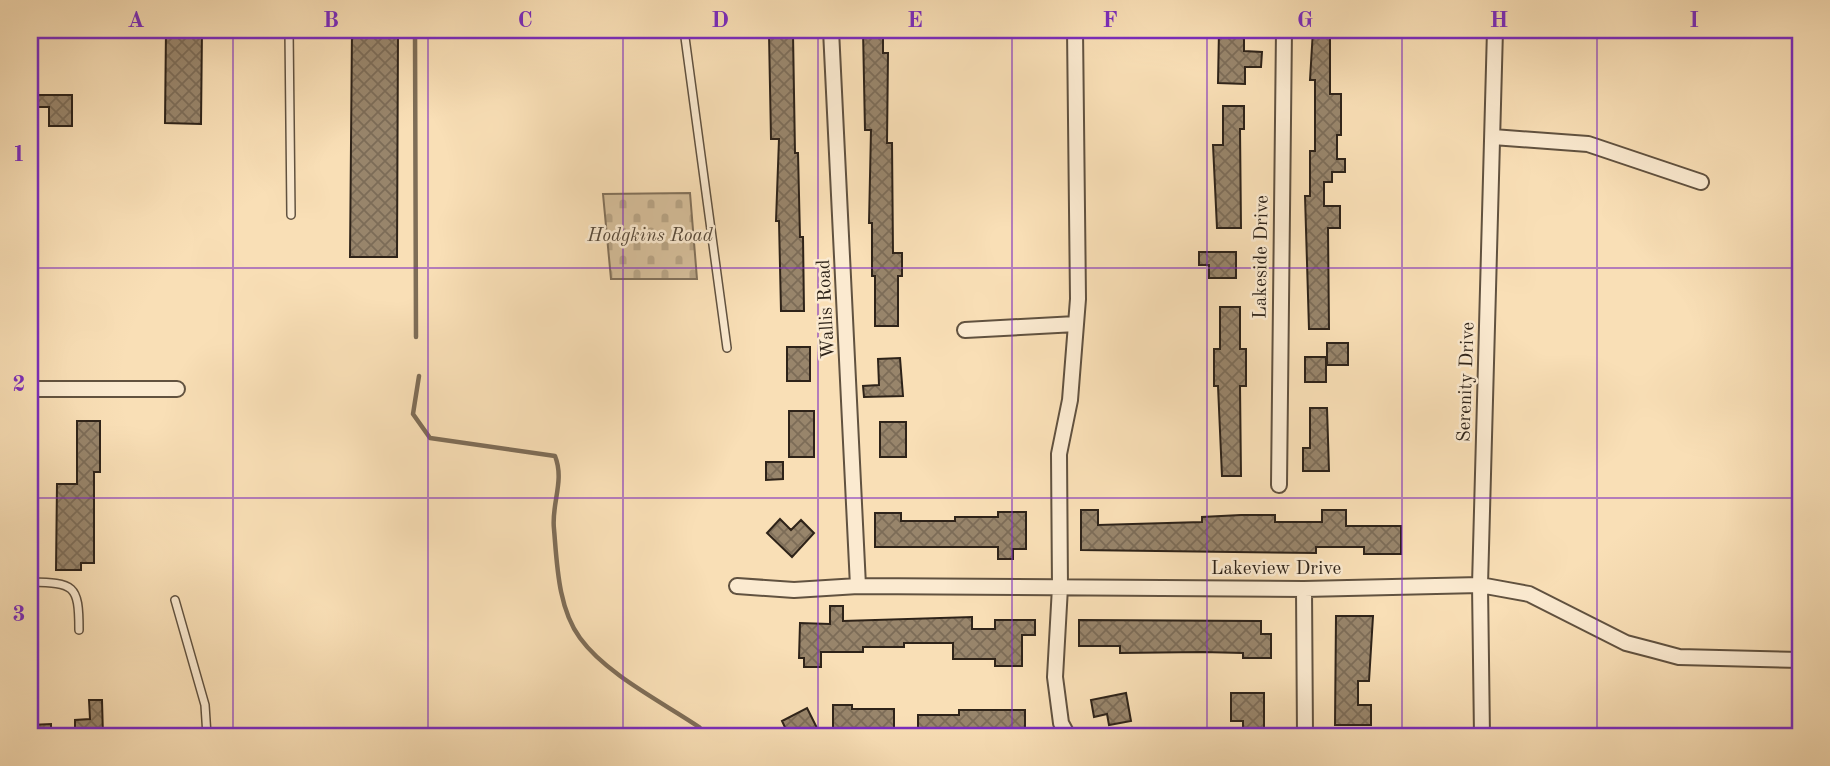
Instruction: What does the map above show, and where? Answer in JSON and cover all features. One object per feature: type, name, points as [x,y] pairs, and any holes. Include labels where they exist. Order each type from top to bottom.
[{"type":"street","name":"Wallis Road","points":[[831,30],[858,586]]},
{"type":"street","points":[[1068,736],[1061,723],[1055,677],[1060,587],[1059,454],[1070,400],[1076,324],[1075,30]]},
{"type":"street","name":"Lakeside Drive","points":[[1279,485],[1284,30]]},
{"type":"street","name":"Serenity Drive","points":[[1482,736],[1480,584],[1495,30]]},
{"type":"street","points":[[1493,137],[1588,144],[1700,182]]},
{"type":"street","points":[[965,330],[1076,324]]},
{"type":"street","points":[[30,389],[177,389]]},
{"type":"street","name":"Lakeview Drive","points":[[737,586],[793,590],[858,586],[1304,589],[1480,584],[1529,594],[1626,643],[1679,657],[1800,660]]},
{"type":"street","points":[[1304,589],[1306,736]]},
{"type":"lane","points":[[289,30],[291,215]]},
{"type":"lane","points":[[684,30],[727,348]]},
{"type":"lane","points":[[30,503],[33,507],[33,540],[30,545]]},
{"type":"lane","points":[[30,582],[61,583],[73,588],[79,597],[79,630]]},
{"type":"lane","points":[[175,600],[205,705],[207,736]]},
{"type":"green space","name":"Hodgkins Road","points":[[690,193],[697,279],[611,279],[603,194]]},
{"type":"building","points":[[166,30],[202,30],[201,124],[165,123]]},
{"type":"building","points":[[352,30],[398,30],[397,257],[350,257]]},
{"type":"building","points":[[863,30],[883,30],[883,53],[888,53],[887,143],[892,143],[893,253],[902,253],[902,276],[898,276],[898,326],[875,326],[872,223],[869,223],[871,130],[865,130]]},
{"type":"building","points":[[1219,30],[1244,30],[1244,51],[1262,52],[1261,67],[1245,67],[1245,84],[1218,83]]},
{"type":"building","points":[[1313,30],[1330,30],[1330,94],[1341,94],[1341,135],[1337,135],[1337,159],[1345,159],[1345,172],[1332,172],[1332,182],[1324,182],[1324,206],[1340,206],[1340,228],[1328,228],[1329,329],[1309,329],[1305,196],[1310,196],[1310,151],[1315,151],[1315,80],[1310,80]]},
{"type":"building","points":[[769,34],[793,34],[795,153],[798,153],[800,237],[803,237],[804,311],[781,311],[779,221],[776,221],[779,139],[771,139]]},
{"type":"building","points":[[35,95],[72,95],[72,126],[49,126],[49,107],[35,107]]},
{"type":"building","points":[[1223,106],[1244,106],[1244,129],[1240,129],[1241,228],[1217,228],[1213,145],[1223,145]]},
{"type":"building","points":[[1199,252],[1236,252],[1236,278],[1209,278],[1209,265],[1199,265]]},
{"type":"building","points":[[1220,307],[1240,307],[1240,349],[1246,349],[1246,386],[1240,386],[1241,476],[1222,476],[1218,386],[1214,386],[1214,349],[1220,349]]},
{"type":"building","points":[[1327,343],[1348,343],[1348,365],[1327,365]]},
{"type":"building","points":[[787,347],[810,347],[810,381],[787,381]]},
{"type":"building","points":[[1305,357],[1326,357],[1326,382],[1305,382]]},
{"type":"building","points":[[900,358],[903,396],[864,397],[863,386],[879,385],[878,359]]},
{"type":"building","points":[[1310,408],[1327,408],[1329,471],[1303,471],[1303,448],[1310,448]]},
{"type":"building","points":[[789,411],[814,411],[814,457],[789,457]]},
{"type":"building","points":[[77,421],[100,421],[100,472],[94,472],[94,563],[81,563],[81,570],[56,570],[57,484],[77,484]]},
{"type":"building","points":[[880,422],[906,422],[906,457],[880,457]]},
{"type":"building","points":[[766,462],[783,462],[783,479],[766,480]]},
{"type":"building","points":[[1081,510],[1098,510],[1098,525],[1202,522],[1202,517],[1241,515],[1275,515],[1275,522],[1322,522],[1322,510],[1346,510],[1346,526],[1401,526],[1401,554],[1364,554],[1364,547],[1316,547],[1316,553],[1081,550]]},
{"type":"building","points":[[998,512],[1026,512],[1026,549],[1013,549],[1013,559],[998,559],[998,547],[875,547],[875,513],[901,513],[901,521],[955,521],[955,517],[998,517]]},
{"type":"building","points":[[780,519],[791,530],[801,520],[814,533],[792,557],[767,533]]},
{"type":"building","points":[[830,606],[843,606],[843,621],[972,617],[972,629],[995,629],[995,620],[1035,620],[1035,635],[1022,635],[1022,666],[995,666],[995,659],[953,659],[953,643],[904,643],[904,647],[863,647],[863,652],[821,652],[821,667],[804,667],[804,658],[799,658],[800,623],[830,624]]},
{"type":"building","points":[[1336,616],[1373,616],[1369,681],[1358,681],[1358,705],[1371,705],[1371,725],[1335,725]]},
{"type":"building","points":[[1079,620],[1261,621],[1261,634],[1271,634],[1271,658],[1243,658],[1243,653],[1120,653],[1120,646],[1079,646]]},
{"type":"building","points":[[1126,693],[1131,721],[1109,725],[1107,714],[1094,717],[1091,700]]},
{"type":"building","points":[[1231,693],[1264,693],[1264,736],[1243,736],[1243,721],[1231,721]]},
{"type":"building","points":[[89,700],[102,700],[103,736],[75,736],[75,720],[90,719]]},
{"type":"building","points":[[833,705],[852,705],[852,709],[894,709],[894,736],[833,736]]},
{"type":"building","points":[[807,708],[821,736],[789,736],[782,721]]},
{"type":"building","points":[[959,710],[1025,710],[1025,736],[918,736],[918,715],[959,715]]},
{"type":"building","points":[[51,724],[51,736],[30,736],[30,725]]},
{"type":"waterway","points":[[415,30],[416,337]]},
{"type":"waterway","points":[[419,376],[413,414],[430,438],[555,456],[559,474],[554,520],[556,557],[563,600],[573,626],[580,638],[604,664],[699,727],[706,736]]}]
